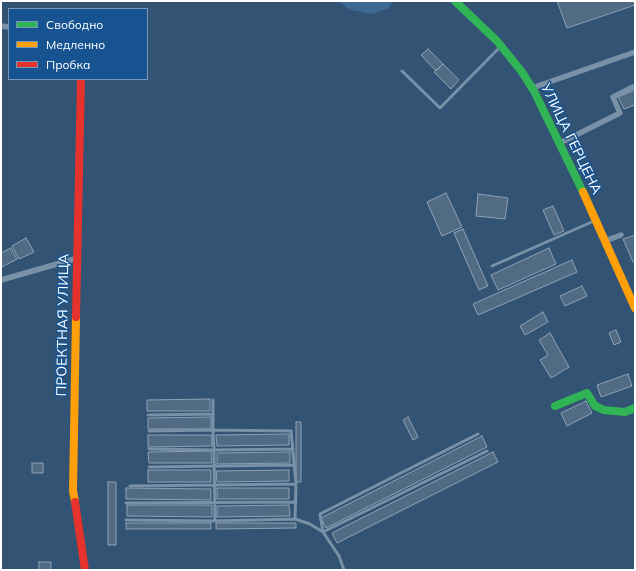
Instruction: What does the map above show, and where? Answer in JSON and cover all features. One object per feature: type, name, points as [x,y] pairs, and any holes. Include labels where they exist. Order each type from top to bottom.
[{"type":"street","name":"УЛИЦА ГЕРЦЕНА","points":[[455,1],[501,46],[532,88],[560,143],[635,308]]},
{"type":"street","points":[[532,88],[635,52]]},
{"type":"street","name":"ПРОЕКТНАЯ УЛИЦА","points":[[81,80],[73,491],[85,570]]},
{"type":"street","points":[[560,143],[620,113],[613,96],[633,87]]},
{"type":"street","points":[[605,241],[621,235]]},
{"type":"street","points":[[1,280],[78,258]]},
{"type":"street","points":[[555,406],[586,393],[595,406],[604,410],[625,412],[635,408]]},
{"type":"lane","points":[[402,71],[440,108],[501,46]]},
{"type":"lane","points":[[492,266],[596,221]]},
{"type":"lane","points":[[213,400],[215,521]]},
{"type":"lane","points":[[148,415],[213,414]]},
{"type":"lane","points":[[149,431],[291,431],[293,465],[296,484],[294,519]]},
{"type":"lane","points":[[344,570],[339,556],[323,532],[320,514],[478,434]]},
{"type":"lane","points":[[149,449],[293,449]]},
{"type":"lane","points":[[323,532],[487,451]]},
{"type":"lane","points":[[149,467],[293,465]]},
{"type":"lane","points":[[130,486],[296,484]]},
{"type":"lane","points":[[126,503],[296,502]]},
{"type":"lane","points":[[126,520],[215,521],[294,519],[310,524],[323,532]]},
{"type":"water","points":[[338,1],[393,1],[389,8],[372,14],[350,10]]},
{"type":"building","points":[[557,1],[635,1],[635,5],[567,28]]},
{"type":"building","points":[[428,49],[443,64],[436,71],[421,55]]},
{"type":"building","points":[[443,64],[459,80],[451,89],[434,72]]},
{"type":"building","points":[[635,90],[635,105],[624,109],[618,97]]},
{"type":"building","points":[[446,193],[462,227],[442,236],[427,202]]},
{"type":"building","points":[[478,194],[508,198],[505,219],[476,216]]},
{"type":"building","points":[[553,206],[564,231],[554,235],[543,210]]},
{"type":"building","points":[[463,229],[488,286],[479,290],[454,233]]},
{"type":"building","points":[[635,235],[635,261],[633,262],[623,239]]},
{"type":"building","points":[[26,238],[34,252],[19,259],[12,246]]},
{"type":"building","points":[[11,248],[17,259],[2,267],[1,253]]},
{"type":"building","points":[[549,248],[556,264],[498,290],[491,275]]},
{"type":"building","points":[[572,260],[577,272],[478,315],[473,304]]},
{"type":"building","points":[[582,286],[587,296],[565,306],[560,296]]},
{"type":"building","points":[[543,312],[548,322],[525,335],[520,326]]},
{"type":"building","points":[[616,330],[621,342],[614,345],[609,333]]},
{"type":"building","points":[[550,333],[569,367],[551,378],[540,360],[548,355],[539,340]]},
{"type":"building","points":[[628,374],[632,386],[601,397],[597,385]]},
{"type":"building","points":[[210,399],[210,411],[147,411],[147,400]]},
{"type":"building","points":[[586,401],[592,413],[567,426],[561,413]]},
{"type":"building","points":[[211,417],[211,429],[148,429],[148,418]]},
{"type":"building","points":[[408,417],[418,437],[413,440],[403,420]]},
{"type":"building","points":[[296,422],[301,422],[301,482],[296,482]]},
{"type":"building","points":[[289,434],[289,445],[217,446],[216,435]]},
{"type":"building","points":[[148,435],[212,435],[212,446],[148,447]]},
{"type":"building","points":[[482,436],[487,447],[326,528],[321,518]]},
{"type":"building","points":[[211,451],[212,463],[149,463],[148,452]]},
{"type":"building","points":[[290,452],[290,463],[217,464],[217,453]]},
{"type":"building","points":[[493,452],[498,462],[337,543],[332,533]]},
{"type":"building","points":[[32,463],[43,463],[43,473],[32,473]]},
{"type":"building","points":[[148,470],[211,470],[211,482],[148,482]]},
{"type":"building","points":[[289,470],[289,481],[217,482],[216,471]]},
{"type":"building","points":[[108,482],[116,482],[116,545],[108,545]]},
{"type":"building","points":[[126,488],[211,489],[211,500],[126,499]]},
{"type":"building","points":[[217,488],[289,488],[289,499],[217,499]]},
{"type":"building","points":[[127,505],[212,505],[212,517],[127,516]]},
{"type":"building","points":[[289,505],[290,516],[217,517],[217,506]]},
{"type":"building","points":[[126,523],[211,523],[211,529],[126,529]]},
{"type":"building","points":[[216,523],[296,523],[296,528],[216,529]]},
{"type":"building","points":[[39,562],[51,562],[51,570],[39,570]]},
{"type":"traffic: fast","points":[[455,1],[497,41],[522,72],[534,91],[583,192]]},
{"type":"traffic: fast","points":[[555,406],[587,393],[595,406],[604,410],[625,412],[635,408]]},
{"type":"traffic: slow","points":[[583,192],[635,308]]},
{"type":"traffic: slow","points":[[75,502],[73,491],[76,317]]},
{"type":"traffic: jam","points":[[76,317],[81,80]]},
{"type":"traffic: jam","points":[[75,502],[85,570]]}]
